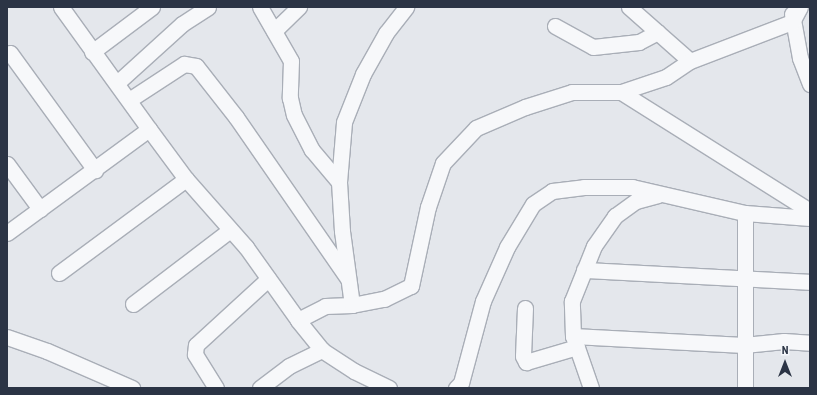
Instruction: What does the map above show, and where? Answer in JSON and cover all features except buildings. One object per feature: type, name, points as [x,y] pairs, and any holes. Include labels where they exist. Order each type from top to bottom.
[{"type":"street","points":[[61,7],[92,52],[186,179],[246,247],[298,320],[322,350],[354,371],[389,388]]},
{"type":"street","points":[[117,84],[182,24],[208,7]]},
{"type":"street","points":[[274,31],[299,7]]},
{"type":"street","points":[[352,305],[348,279],[339,182],[344,122],[370,61],[386,34],[406,7]]},
{"type":"street","points":[[629,7],[690,61]]},
{"type":"street","points":[[792,7],[792,22],[800,58],[810,84]]},
{"type":"street","points":[[298,320],[325,306],[352,305],[384,300],[412,286],[428,207],[444,163],[476,128],[525,108],[572,92],[621,92],[666,77],[690,61],[792,22],[800,7]]},
{"type":"street","points":[[92,52],[147,9]]},
{"type":"street","points":[[264,9],[274,31],[291,61],[290,98],[294,115],[312,150],[339,182]]},
{"type":"street","points":[[555,26],[593,47],[639,42],[658,32]]},
{"type":"street","points":[[10,53],[95,170]]},
{"type":"street","points":[[129,100],[184,64],[196,66],[236,117],[348,279]]},
{"type":"street","points":[[621,92],[810,211]]},
{"type":"street","points":[[7,233],[149,129]]},
{"type":"street","points":[[7,164],[40,209]]},
{"type":"street","points":[[59,273],[186,179]]},
{"type":"street","points":[[456,388],[460,383],[483,302],[507,247],[532,204],[552,191],[584,187],[632,187],[659,195],[745,213],[810,218]]},
{"type":"street","points":[[591,388],[575,341],[572,302],[594,246],[615,216],[636,201],[659,195]]},
{"type":"street","points":[[744,388],[745,213]]},
{"type":"street","points":[[133,304],[230,230]]},
{"type":"street","points":[[584,270],[744,277],[810,282]]},
{"type":"street","points":[[216,388],[195,354],[196,344],[268,279]]},
{"type":"street","points":[[525,308],[522,356],[526,362],[575,341],[744,344],[784,341],[810,343]]},
{"type":"street","points":[[7,337],[47,351],[132,388]]},
{"type":"street","points":[[260,388],[289,366],[322,350]]}]
